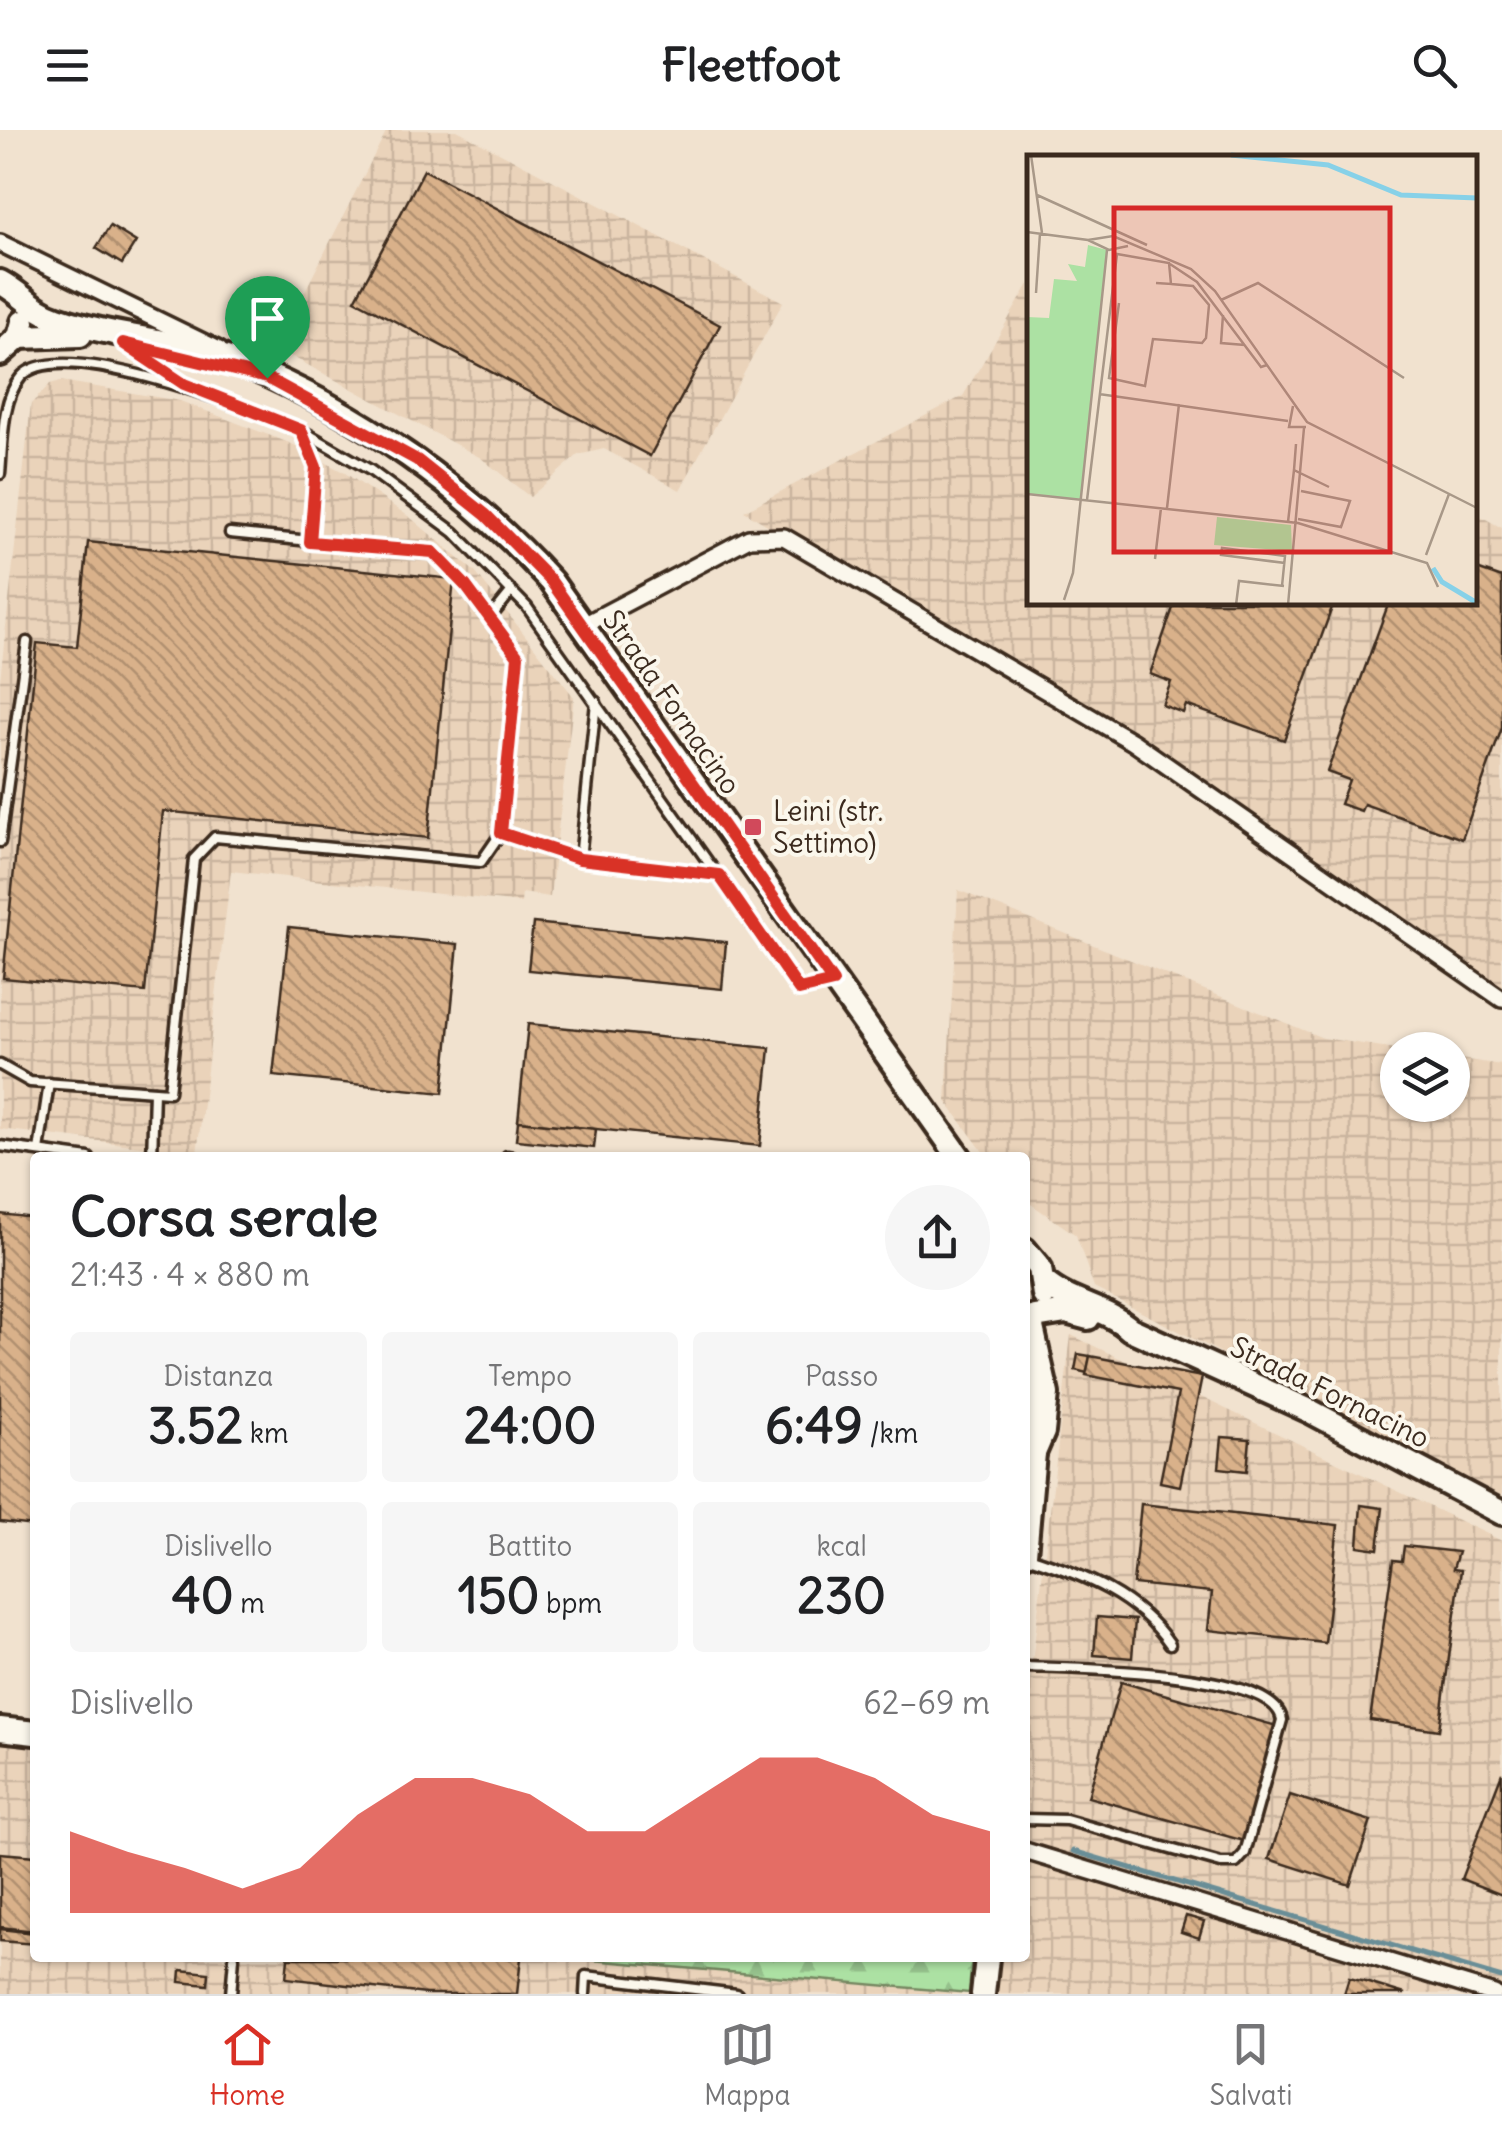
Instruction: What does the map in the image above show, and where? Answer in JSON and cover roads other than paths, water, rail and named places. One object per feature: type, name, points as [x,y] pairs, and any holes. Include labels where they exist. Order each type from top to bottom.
[{"type":"street","name":"Strada Fornacino","points":[[0,242],[177,326],[234,362],[417,460],[518,545],[582,626],[953,1152]]},
{"type":"street","name":"Strada Fornacino","points":[[8,288],[34,309],[59,319],[156,338],[234,362]]},
{"type":"street","points":[[5,351],[23,316],[8,288]]},
{"type":"street","name":"Strada Fornacino","points":[[5,351],[67,333],[267,378]]},
{"type":"street","points":[[582,626],[749,538],[784,537],[1133,742],[1502,998]]},
{"type":"street","points":[[1030,1256],[1040,1268],[1044,1282],[1030,1322],[1044,1370],[1032,1420],[1030,1498]]},
{"type":"street","name":"Strada Fornacino","points":[[1044,1282],[1057,1293],[1113,1315],[1130,1329]]},
{"type":"street","name":"Strada Fornacino","points":[[1030,1322],[1066,1312],[1130,1329],[1310,1411],[1502,1512]]},
{"type":"street","points":[[0,1729],[30,1732]]},
{"type":"street","points":[[1030,1853],[1494,1994]]},
{"type":"street","points":[[983,1994],[987,1962]]},
{"type":"lane","points":[[123,343],[184,384]]},
{"type":"lane","points":[[0,474],[12,392],[28,370],[67,364],[184,384],[301,430],[370,470],[454,532],[511,592],[596,702],[799,990],[833,982]]},
{"type":"lane","points":[[301,430],[316,467],[310,542]]},
{"type":"lane","points":[[0,1065],[30,1082],[169,1092],[194,859],[215,837],[481,862],[501,833],[518,656],[433,552],[230,533]]},
{"type":"lane","points":[[490,618],[511,592]]},
{"type":"lane","points":[[0,842],[26,642]]},
{"type":"lane","points":[[580,859],[596,702]]},
{"type":"lane","points":[[501,833],[580,859],[719,875]]},
{"type":"lane","points":[[40,1151],[49,1083]]},
{"type":"lane","points":[[152,1152],[154,1091]]},
{"type":"lane","points":[[0,1146],[47,1152]]},
{"type":"lane","points":[[1030,1556],[1067,1570],[1148,1613],[1170,1644]]},
{"type":"lane","points":[[1030,1667],[1205,1680],[1266,1696],[1282,1720],[1245,1852],[1236,1862],[1221,1862],[1066,1820],[1030,1818]]},
{"type":"lane","points":[[231,1994],[234,1962]]},
{"type":"lane","points":[[584,1994],[586,1976],[738,1994]]},
{"type":"waterway","points":[[1073,1851],[1502,1978]]},
{"type":"place","name":"Leini (str. Settimo)","points":[[753,827]]}]
